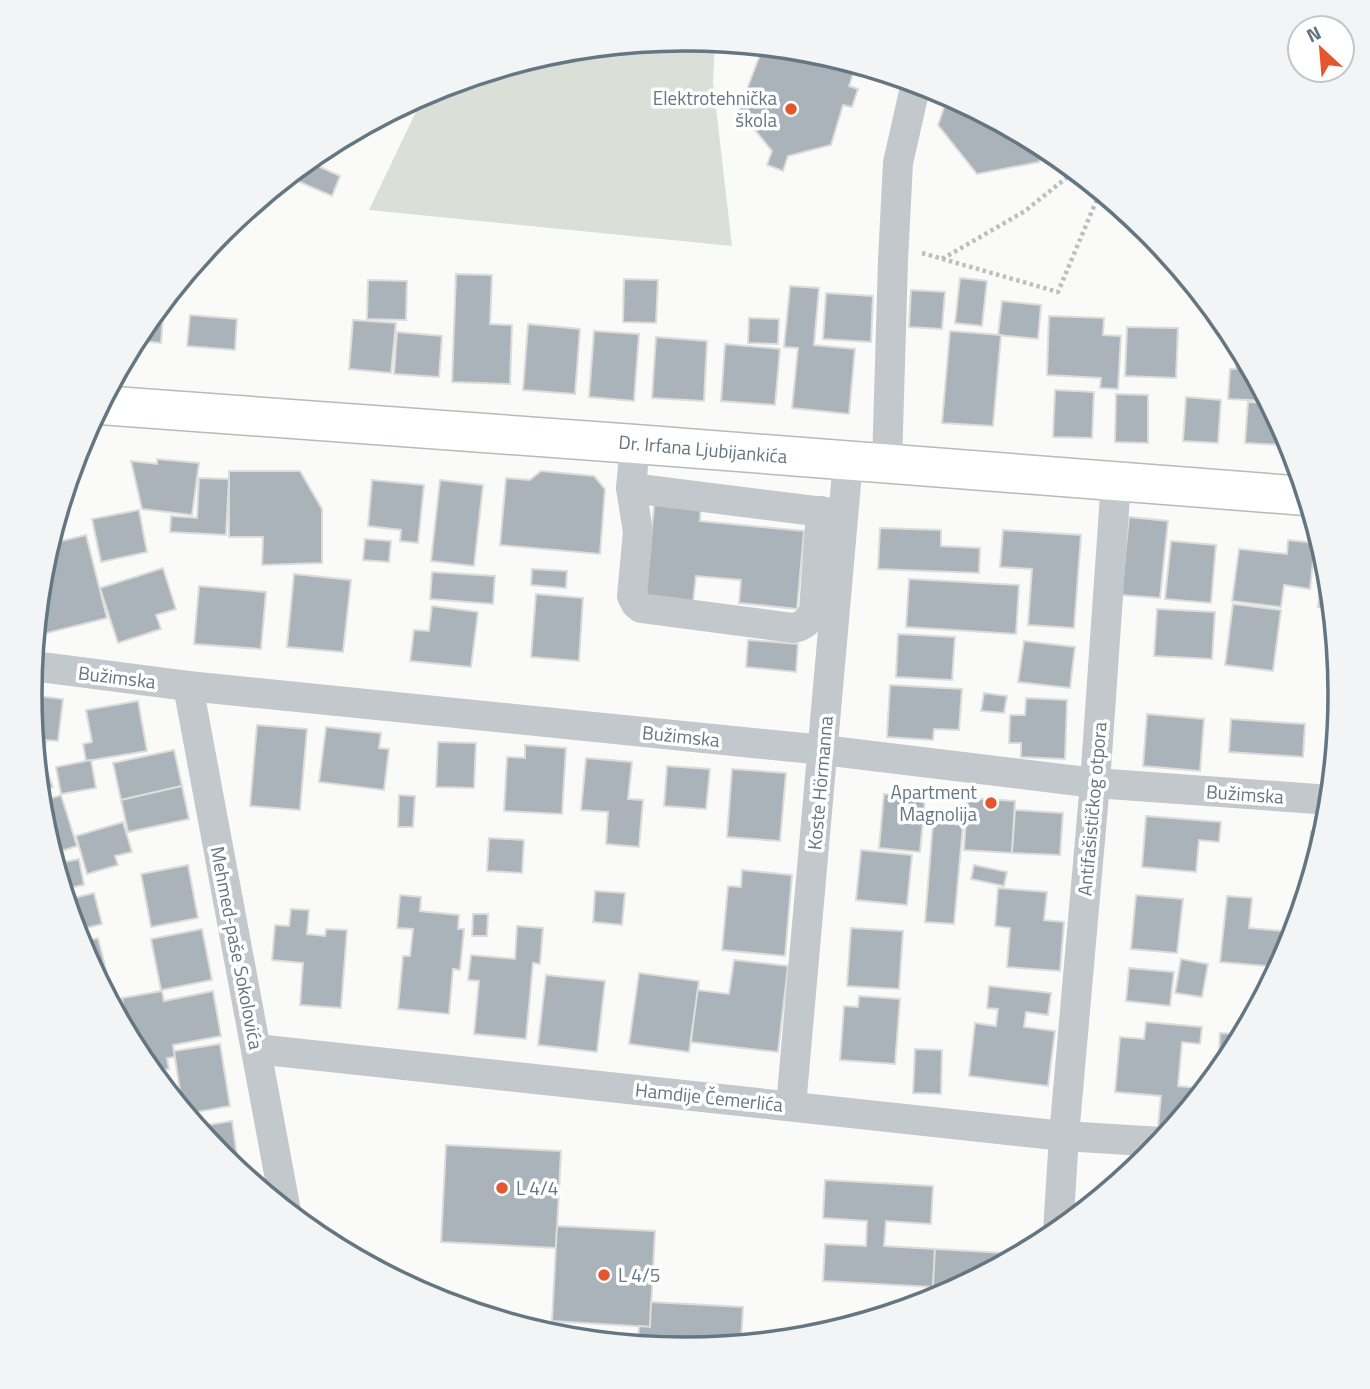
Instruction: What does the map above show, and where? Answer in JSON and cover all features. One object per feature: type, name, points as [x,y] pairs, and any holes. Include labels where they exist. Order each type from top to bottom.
[{"type":"main road","name":"Dr. Irfana Ljubijankića","points":[[110,406],[1296,495]]},
{"type":"street","points":[[887,464],[898,163],[914,94]]},
{"type":"street","points":[[631,488],[832,513],[814,611],[806,623],[793,628],[642,608],[636,604],[632,590],[638,532],[631,488],[635,444]]},
{"type":"street","name":"Koste Hörmanna","points":[[792,1105],[823,750],[832,513],[848,461]]},
{"type":"street","name":"Antifašističkog otpora","points":[[1059,1217],[1095,783],[1116,481]]},
{"type":"street","name":"Bužimska","points":[[43,667],[188,686],[823,750],[1095,783],[1319,799]]},
{"type":"street","name":"Mehmed-paše Sokolovića","points":[[188,686],[283,1196]]},
{"type":"street","name":"Hamdije Čemerlića","points":[[256,1049],[1064,1136],[1147,1141]]},
{"type":"path","points":[[942,259],[1025,211],[1067,178]]},
{"type":"path","points":[[894,244],[1058,292],[1096,201]]},
{"type":"shaded area","points":[[714,52],[713,82],[732,246],[369,210],[417,111],[439,100],[519,73],[560,64],[643,53]]},
{"type":"building","name":"Elektrotehnička škola","points":[[760,56],[853,74],[849,86],[858,89],[852,107],[843,105],[831,145],[788,156],[783,171],[767,165],[772,151],[739,110]]},
{"type":"building","points":[[944,106],[1007,138],[1040,159],[1039,162],[977,174],[938,125]]},
{"type":"building","points":[[319,166],[340,176],[332,196],[298,181]]},
{"type":"building","points":[[456,274],[492,275],[490,324],[512,325],[510,384],[452,382]]},
{"type":"building","points":[[960,278],[987,281],[982,326],[955,323]]},
{"type":"building","points":[[624,279],[658,280],[656,323],[623,322]]},
{"type":"building","points":[[368,280],[407,281],[406,320],[367,319]]},
{"type":"building","points":[[790,286],[819,288],[814,345],[855,349],[849,414],[792,408],[798,348],[784,347]]},
{"type":"building","points":[[911,290],[945,292],[942,329],[909,327]]},
{"type":"building","points":[[826,293],[873,296],[871,342],[823,339]]},
{"type":"building","points":[[1002,301],[1041,305],[1038,339],[998,335]]},
{"type":"building","points":[[190,315],[237,319],[235,350],[187,346]]},
{"type":"building","points":[[1049,316],[1104,318],[1103,335],[1121,336],[1118,389],[1100,388],[1101,378],[1047,375]]},
{"type":"building","points":[[749,318],[779,319],[778,344],[748,343]]},
{"type":"building","points":[[163,320],[161,343],[147,342]]},
{"type":"building","points":[[353,320],[396,323],[391,373],[349,369]]},
{"type":"building","points":[[528,324],[580,329],[575,394],[523,390]]},
{"type":"building","points":[[1127,327],[1178,328],[1176,378],[1125,376]]},
{"type":"building","points":[[594,331],[639,334],[634,401],[589,397]]},
{"type":"building","points":[[950,331],[1001,335],[993,426],[942,423]]},
{"type":"building","points":[[397,332],[442,336],[439,377],[394,374]]},
{"type":"building","points":[[656,337],[707,341],[704,401],[652,398]]},
{"type":"building","points":[[725,344],[780,349],[775,405],[721,401]]},
{"type":"building","points":[[1236,364],[1257,400],[1228,399],[1230,369],[1236,369]]},
{"type":"building","points":[[1055,390],[1094,392],[1092,438],[1053,437]]},
{"type":"building","points":[[1116,394],[1148,395],[1148,443],[1115,442]]},
{"type":"building","points":[[1186,397],[1221,400],[1218,443],[1183,441]]},
{"type":"building","points":[[1248,402],[1258,402],[1278,445],[1245,443]]},
{"type":"building","points":[[157,459],[199,463],[192,515],[142,509],[131,461],[157,464]]},
{"type":"building","points":[[229,471],[300,471],[322,509],[322,563],[262,565],[263,537],[229,537]]},
{"type":"building","points":[[541,471],[594,476],[605,489],[600,554],[500,545],[506,478],[530,480]]},
{"type":"building","points":[[199,478],[229,479],[226,535],[170,532],[171,516],[197,518]]},
{"type":"building","points":[[372,480],[424,485],[418,543],[400,541],[401,530],[368,526]]},
{"type":"building","points":[[440,480],[483,485],[474,566],[431,561]]},
{"type":"building","points":[[655,497],[701,501],[700,521],[804,531],[797,609],[739,603],[741,580],[696,576],[693,602],[645,597]]},
{"type":"building","points":[[139,510],[147,552],[101,562],[92,519]]},
{"type":"building","points":[[1129,517],[1168,521],[1160,598],[1121,595]]},
{"type":"building","points":[[880,528],[941,530],[941,546],[980,548],[979,573],[878,569]]},
{"type":"building","points":[[1003,530],[1081,535],[1074,628],[1028,625],[1032,569],[1000,567]]},
{"type":"building","points":[[86,535],[107,618],[45,633],[54,569],[61,541]]},
{"type":"building","points":[[365,539],[391,541],[389,562],[363,560]]},
{"type":"building","points":[[1288,540],[1310,542],[1313,558],[1310,589],[1284,585],[1281,607],[1232,601],[1239,549],[1287,554]]},
{"type":"building","points":[[1171,541],[1216,545],[1211,603],[1165,599]]},
{"type":"building","points":[[163,568],[176,609],[156,615],[161,629],[118,643],[100,588]]},
{"type":"building","points":[[532,569],[567,571],[566,588],[531,585]]},
{"type":"building","points":[[432,572],[495,576],[493,604],[430,599]]},
{"type":"building","points":[[294,574],[351,580],[343,652],[287,647]]},
{"type":"building","points":[[909,579],[1019,585],[1016,634],[906,627]]},
{"type":"building","points":[[199,586],[266,592],[261,649],[194,644]]},
{"type":"building","points":[[536,594],[583,598],[579,661],[531,657]]},
{"type":"building","points":[[1233,604],[1281,610],[1273,671],[1225,665]]},
{"type":"building","points":[[432,606],[478,612],[471,667],[410,661],[414,630],[429,631]]},
{"type":"building","points":[[1157,609],[1215,612],[1212,659],[1154,656]]},
{"type":"building","points":[[898,634],[955,637],[952,680],[896,677]]},
{"type":"building","points":[[748,640],[798,644],[796,672],[746,667]]},
{"type":"building","points":[[1024,641],[1075,647],[1070,688],[1018,682]]},
{"type":"building","points":[[890,685],[962,689],[959,730],[934,729],[933,740],[887,737]]},
{"type":"building","points":[[984,693],[1007,696],[1004,713],[981,711]]},
{"type":"building","points":[[42,696],[63,699],[58,741],[46,740],[45,752]]},
{"type":"building","points":[[1026,698],[1067,700],[1065,759],[1021,757],[1021,743],[1009,743],[1010,715],[1025,715]]},
{"type":"building","points":[[138,701],[147,751],[86,761],[83,744],[92,742],[86,710]]},
{"type":"building","points":[[1147,714],[1204,719],[1200,771],[1143,766]]},
{"type":"building","points":[[1231,719],[1305,724],[1303,757],[1229,752]]},
{"type":"building","points":[[257,725],[307,729],[300,810],[250,806]]},
{"type":"building","points":[[326,727],[381,733],[379,748],[389,749],[384,790],[319,782]]},
{"type":"building","points":[[438,742],[476,743],[474,788],[436,787]]},
{"type":"building","points":[[525,745],[566,748],[562,814],[504,811],[507,757],[525,758]]},
{"type":"building","points":[[174,750],[182,786],[121,800],[113,763]]},
{"type":"building","points":[[586,758],[632,762],[628,799],[643,800],[639,847],[606,844],[608,812],[581,810]]},
{"type":"building","points":[[91,760],[96,788],[61,794],[56,767]]},
{"type":"building","points":[[667,766],[710,769],[706,809],[664,806]]},
{"type":"building","points":[[732,769],[786,773],[780,841],[727,837]]},
{"type":"building","points":[[182,786],[189,819],[128,832],[121,800]]},
{"type":"building","points":[[884,794],[925,797],[920,852],[879,848]]},
{"type":"building","points":[[61,795],[77,846],[62,851],[51,798]]},
{"type":"building","points":[[399,795],[415,796],[413,827],[398,827]]},
{"type":"building","points":[[967,798],[1015,801],[1012,853],[964,850]]},
{"type":"building","points":[[1015,810],[1063,813],[1060,855],[1012,853]]},
{"type":"building","points":[[1146,816],[1221,822],[1219,842],[1199,840],[1196,872],[1142,867]]},
{"type":"building","points":[[123,822],[132,852],[115,856],[118,865],[87,874],[76,836]]},
{"type":"building","points":[[933,822],[963,825],[954,924],[925,922]]},
{"type":"building","points":[[489,838],[524,840],[522,873],[487,871]]},
{"type":"building","points":[[861,850],[912,855],[907,905],[856,900]]},
{"type":"building","points":[[79,859],[84,885],[72,887],[64,862]]},
{"type":"building","points":[[188,865],[198,918],[151,927],[141,874]]},
{"type":"building","points":[[974,865],[1007,872],[1004,886],[971,879]]},
{"type":"building","points":[[742,870],[792,875],[785,956],[722,950],[728,886],[741,887]]},
{"type":"building","points":[[998,888],[1047,892],[1044,920],[1064,922],[1060,971],[1007,967],[1010,928],[995,926]]},
{"type":"building","points":[[595,891],[625,893],[622,925],[593,922]]},
{"type":"building","points":[[94,893],[102,924],[86,928],[75,898]]},
{"type":"building","points":[[400,895],[421,897],[420,911],[459,915],[458,929],[464,929],[460,970],[453,969],[449,1014],[398,1009],[403,956],[410,956],[413,929],[397,928]]},
{"type":"building","points":[[1136,895],[1183,899],[1177,953],[1131,949]]},
{"type":"building","points":[[1227,896],[1252,898],[1249,928],[1283,931],[1268,966],[1220,962]]},
{"type":"building","points":[[291,909],[309,910],[307,934],[325,936],[326,929],[347,930],[341,1008],[300,1005],[303,963],[272,960],[275,925],[289,926]]},
{"type":"building","points":[[473,914],[488,914],[487,936],[472,936]]},
{"type":"building","points":[[517,926],[543,928],[540,964],[533,963],[526,1039],[474,1034],[479,981],[468,980],[471,955],[515,959]]},
{"type":"building","points":[[851,928],[903,931],[899,989],[847,986]]},
{"type":"building","points":[[202,929],[212,980],[161,990],[151,939]]},
{"type":"building","points":[[98,938],[109,980],[108,979],[91,940]]},
{"type":"building","points":[[1181,959],[1208,964],[1202,997],[1175,993]]},
{"type":"building","points":[[734,960],[788,966],[778,1052],[691,1042],[697,990],[729,994]]},
{"type":"building","points":[[1129,968],[1174,972],[1170,1006],[1126,1001]]},
{"type":"building","points":[[639,973],[699,981],[689,1052],[629,1044]]},
{"type":"building","points":[[546,975],[605,981],[597,1052],[538,1045]]},
{"type":"building","points":[[989,986],[1051,993],[1048,1015],[1026,1012],[1024,1027],[1055,1031],[1048,1086],[969,1076],[975,1023],[996,1026],[998,1009],[987,1008]]},
{"type":"building","points":[[162,991],[164,1001],[213,991],[221,1036],[173,1045],[175,1057],[167,1058],[169,1069],[163,1070],[128,1016],[122,998]]},
{"type":"building","points":[[859,996],[900,999],[895,1064],[840,1060],[844,1006],[858,1007]]},
{"type":"building","points":[[1146,1022],[1202,1027],[1200,1044],[1182,1042],[1178,1086],[1194,1088],[1160,1127],[1161,1096],[1115,1092],[1120,1037],[1144,1039]]},
{"type":"building","points":[[1220,1033],[1231,1033],[1220,1052]]},
{"type":"building","points":[[220,1044],[230,1106],[197,1112],[180,1092],[174,1051]]},
{"type":"building","points":[[915,1049],[942,1050],[941,1094],[913,1093]]},
{"type":"building","points":[[232,1121],[237,1155],[230,1149],[208,1125]]},
{"type":"building","name":"L 4/4","points":[[446,1145],[561,1151],[556,1248],[441,1242]]},
{"type":"building","points":[[825,1180],[933,1186],[931,1224],[886,1221],[884,1246],[935,1249],[933,1287],[823,1281],[825,1244],[866,1246],[867,1221],[823,1218]]},
{"type":"building","name":"L 4/5","points":[[557,1226],[655,1231],[650,1327],[552,1321]]},
{"type":"building","points":[[935,1249],[1002,1253],[969,1271],[933,1287]]},
{"type":"building","points":[[651,1302],[743,1307],[742,1335],[685,1338],[638,1336],[639,1326],[650,1327]]},
{"type":"place","name":"Elektrotehnička škola","points":[[791,109]]},
{"type":"place","name":"Apartment Magnolija","points":[[991,803]]},
{"type":"place","name":"L 4/4","points":[[502,1188]]},
{"type":"place","name":"L 4/5","points":[[604,1275]]}]
